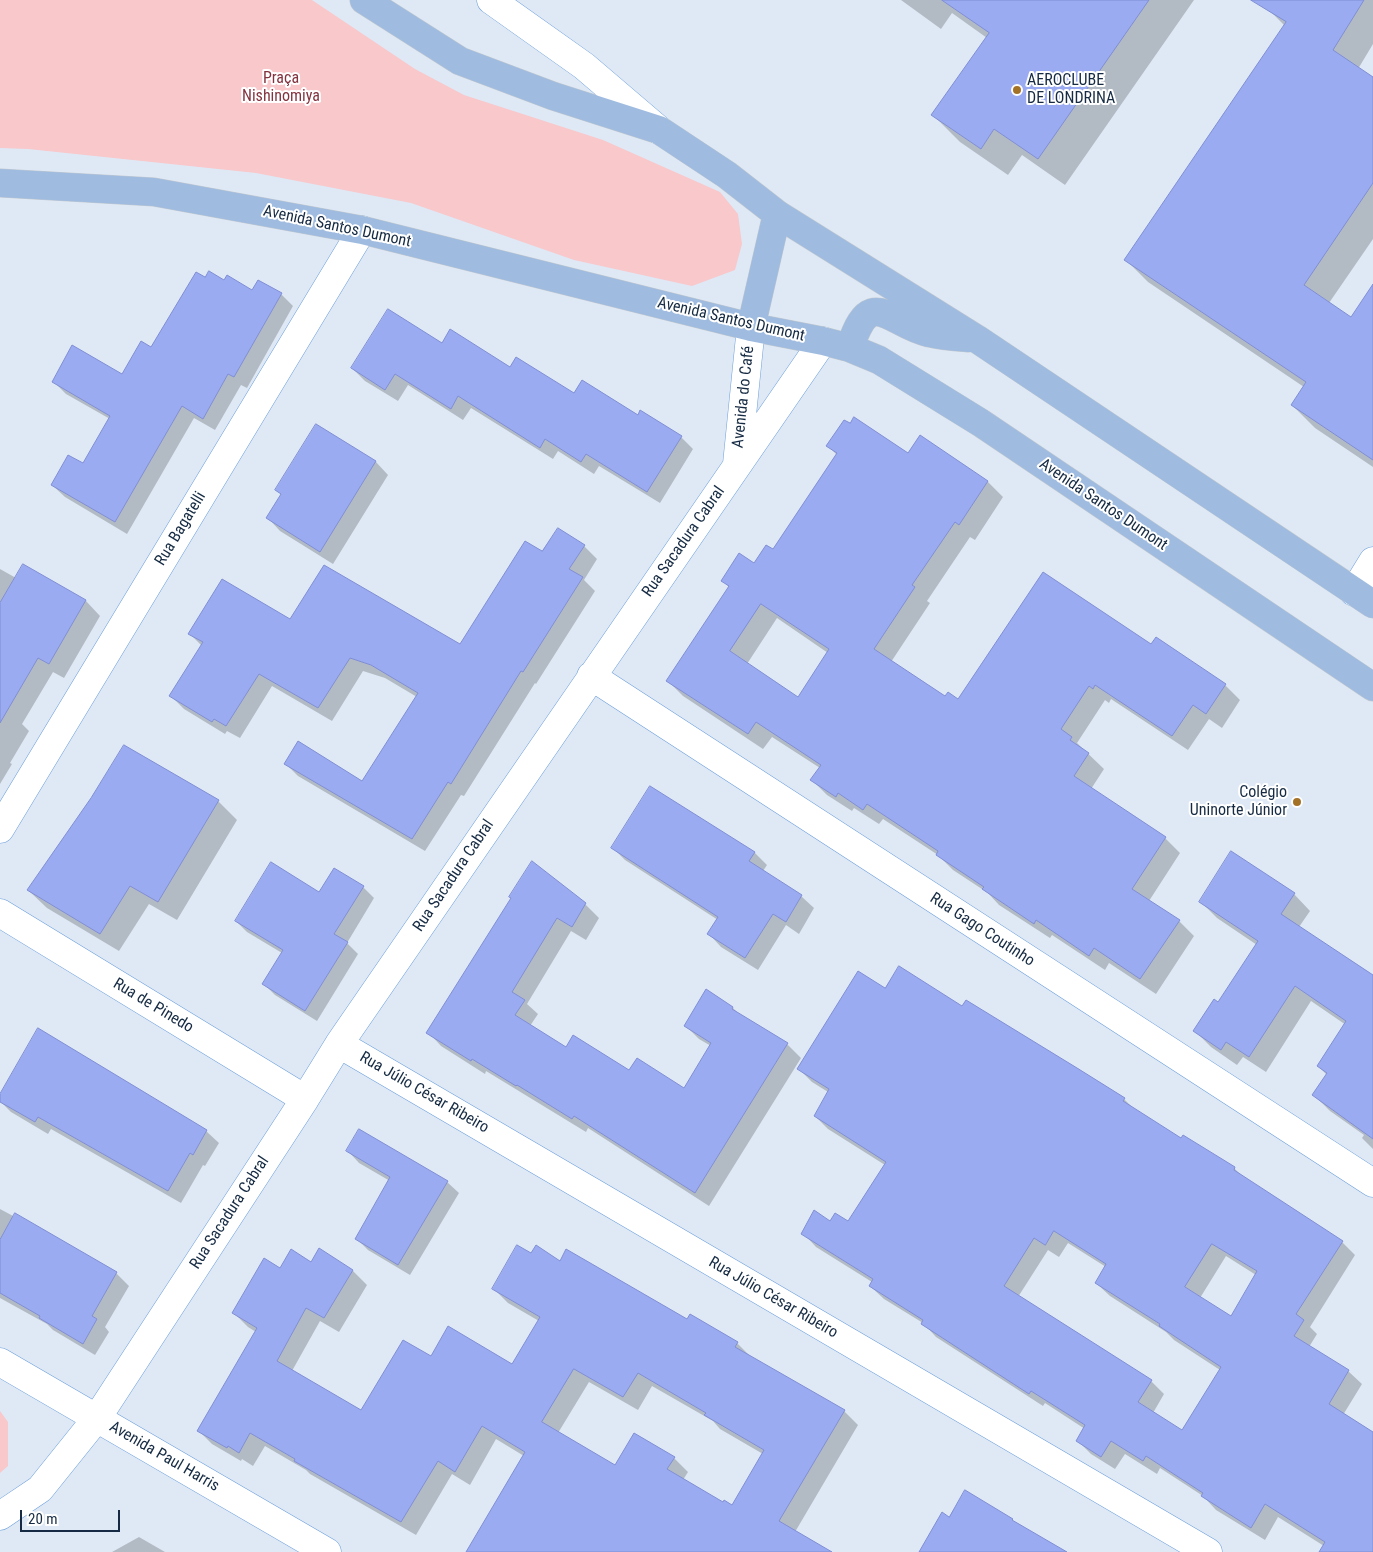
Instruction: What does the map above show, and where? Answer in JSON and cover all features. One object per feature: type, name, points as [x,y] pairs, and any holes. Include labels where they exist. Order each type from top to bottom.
[{"type":"main road","points":[[364,0],[460,61],[553,96],[659,130],[727,174],[777,214],[977,339],[1364,598]]},
{"type":"main road","name":"Avenida Santos Dumont","points":[[0,183],[154,192],[362,230],[751,327],[850,348],[879,360],[981,424],[1373,687]]},
{"type":"main road","points":[[751,327],[777,214]]},
{"type":"main road","points":[[850,348],[856,328],[867,314],[874,312],[884,313],[928,333],[977,339]]},
{"type":"street","points":[[491,0],[584,66],[659,130]]},
{"type":"street","name":"Rua Bagatelli","points":[[0,829],[362,230]]},
{"type":"street","name":"Avenida do Café","points":[[736,468],[751,327]]},
{"type":"street","name":"Rua Sacadura Cabral","points":[[97,1418],[339,1044],[590,676],[823,341]]},
{"type":"street","points":[[1364,598],[1373,561]]},
{"type":"street","name":"Rua Gago Coutinho","points":[[590,676],[1373,1184]]},
{"type":"street","name":"Rua de Pinedo","points":[[0,913],[305,1099]]},
{"type":"street","name":"Rua Júlio César Ribeiro","points":[[339,1044],[1208,1552]]},
{"type":"street","name":"Avenida Paul Harris","points":[[0,1362],[327,1552]]},
{"type":"street","points":[[0,1516],[40,1489],[97,1418]]},
{"type":"green space","name":"Praça Nishinomiya","points":[[0,0],[312,0],[415,69],[464,95],[603,140],[720,192],[738,214],[742,244],[735,270],[692,286],[574,260],[411,203],[256,173],[28,149],[0,148]]},
{"type":"green space","points":[[0,1411],[8,1422],[8,1466],[0,1473]]},
{"type":"building","name":"AEROCLUBE DE LONDRINA","points":[[942,0],[1149,0],[1038,159],[994,129],[981,149],[931,115],[989,33]]},
{"type":"building","points":[[1251,0],[1364,0],[1333,50],[1373,77],[1373,183],[1304,285],[1351,317],[1373,284],[1373,460],[1291,405],[1306,382],[1124,260],[1286,22]]},
{"type":"building","points":[[209,271],[224,280],[227,275],[252,290],[258,280],[282,293],[234,377],[228,374],[203,419],[182,406],[115,522],[51,485],[68,455],[83,463],[110,416],[52,382],[72,345],[122,374],[141,341],[151,347],[196,272],[205,277]]},
{"type":"building","points":[[388,309],[442,343],[450,329],[510,367],[516,357],[574,393],[582,380],[638,415],[640,410],[682,436],[647,492],[586,454],[581,462],[545,439],[540,448],[458,396],[451,409],[395,374],[385,390],[351,368]]},
{"type":"building","points":[[854,417],[908,453],[920,435],[988,481],[959,525],[955,522],[912,585],[915,587],[874,649],[945,696],[948,692],[958,699],[1043,572],[1151,644],[1156,637],[1226,684],[1206,714],[1193,705],[1172,736],[1095,685],[1093,689],[1089,686],[1061,729],[1072,737],[1070,740],[1089,753],[1074,776],[1166,837],[1132,889],[1180,920],[1140,979],[1094,948],[1089,956],[1036,920],[1034,924],[936,855],[938,851],[867,804],[863,810],[838,793],[836,797],[810,780],[821,765],[756,722],[748,734],[666,681],[729,586],[721,581],[739,553],[754,563],[766,545],[773,549],[837,453],[826,446],[844,420],[850,423]],"holes":[[[761,604],[829,649],[798,697],[730,651]]]},
{"type":"building","points":[[316,424],[376,461],[320,552],[266,518],[281,494],[275,490]]},
{"type":"building","points":[[558,528],[585,545],[569,569],[583,577],[523,672],[521,671],[451,784],[448,782],[412,839],[284,764],[298,741],[362,781],[418,693],[371,665],[350,658],[318,708],[259,674],[226,726],[214,719],[212,722],[169,696],[203,642],[188,634],[222,579],[290,619],[324,565],[460,644],[525,541],[542,551]]},
{"type":"building","points":[[23,564],[86,600],[49,664],[38,658],[0,723],[0,603]]},
{"type":"building","points":[[124,745],[219,800],[158,902],[130,886],[100,934],[27,890],[91,798]]},
{"type":"building","points":[[650,786],[755,852],[749,861],[802,895],[786,922],[773,914],[745,958],[707,934],[718,917],[611,848]]},
{"type":"building","points":[[1231,851],[1295,893],[1281,914],[1373,975],[1373,1139],[1312,1095],[1327,1073],[1317,1066],[1346,1021],[1295,986],[1249,1057],[1226,1042],[1221,1050],[1193,1031],[1214,999],[1218,1002],[1258,941],[1199,902]]},
{"type":"building","points":[[532,861],[586,903],[572,927],[557,918],[512,992],[525,1000],[515,1015],[566,1047],[573,1035],[629,1070],[637,1058],[684,1088],[711,1043],[684,1026],[706,989],[733,1007],[732,1009],[788,1043],[695,1193],[574,1116],[572,1119],[426,1033],[511,898],[509,897]]},
{"type":"building","points":[[271,862],[319,892],[334,868],[364,886],[334,934],[348,942],[305,1011],[262,984],[283,950],[235,921]]},
{"type":"building","points":[[899,966],[962,1006],[966,1000],[1125,1098],[1123,1101],[1181,1138],[1183,1135],[1235,1167],[1234,1170],[1343,1241],[1296,1314],[1304,1320],[1294,1336],[1349,1370],[1329,1404],[1373,1432],[1373,1552],[1319,1552],[1325,1542],[1265,1504],[1251,1528],[1201,1496],[1203,1493],[1146,1456],[1143,1461],[1111,1441],[1101,1457],[1076,1441],[1085,1425],[1031,1391],[1029,1394],[921,1324],[923,1320],[869,1286],[873,1279],[801,1234],[814,1210],[830,1221],[835,1213],[848,1221],[886,1162],[814,1116],[829,1089],[797,1069],[858,971],[885,988]],"holes":[[[1054,1231],[1106,1264],[1095,1283],[1160,1324],[1159,1326],[1221,1367],[1182,1430],[1138,1402],[1152,1380],[1004,1286],[1034,1238],[1045,1245]],[[1212,1244],[1257,1271],[1231,1316],[1185,1287]]]},
{"type":"building","points":[[38,1028],[207,1130],[193,1155],[190,1153],[168,1191],[38,1117],[35,1122],[0,1102],[0,1094]]},
{"type":"building","points":[[359,1129],[448,1181],[398,1265],[355,1239],[390,1177],[346,1151]]},
{"type":"building","points":[[15,1213],[117,1272],[92,1316],[97,1319],[83,1344],[0,1293],[0,1240]]},
{"type":"building","points":[[517,1245],[531,1253],[536,1245],[560,1261],[566,1249],[687,1319],[690,1314],[738,1342],[735,1347],[845,1410],[779,1521],[832,1552],[466,1552],[525,1452],[482,1426],[455,1472],[438,1461],[401,1522],[294,1461],[295,1459],[250,1433],[239,1453],[197,1431],[257,1328],[232,1313],[264,1258],[280,1268],[291,1249],[311,1262],[319,1248],[353,1270],[324,1318],[306,1308],[277,1361],[361,1410],[403,1340],[431,1356],[448,1326],[512,1364],[540,1317],[492,1289]],"holes":[[[574,1369],[623,1397],[638,1373],[764,1450],[732,1505],[724,1500],[723,1502],[667,1469],[675,1457],[634,1433],[615,1465],[542,1422]]]},
{"type":"building","points":[[965,1490],[1067,1552],[919,1552],[942,1512],[949,1517]]},
{"type":"place","name":"AEROCLUBE DE LONDRINA","points":[[1017,90]]},
{"type":"place","name":"Colégio Uninorte Júnior","points":[[1297,802]]}]
